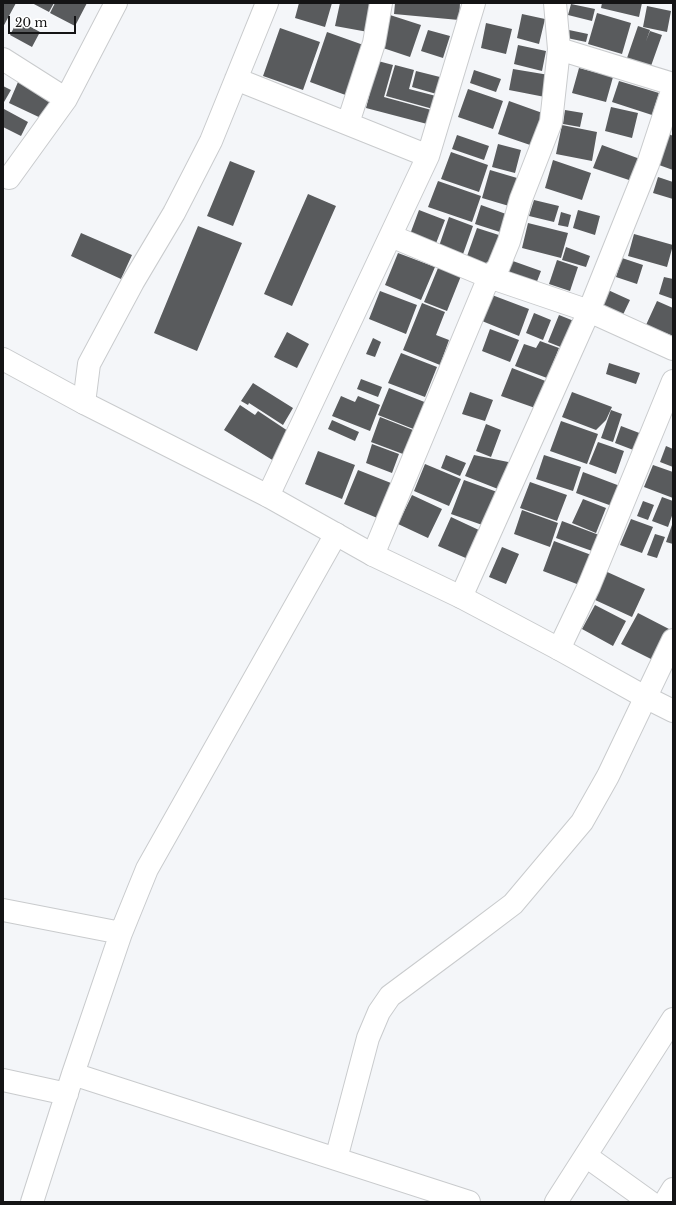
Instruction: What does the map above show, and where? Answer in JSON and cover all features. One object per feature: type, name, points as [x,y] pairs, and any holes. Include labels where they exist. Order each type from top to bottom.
[{"type":"street","points":[[5,179],[66,99],[116,3]]},
{"type":"street","points":[[84,403],[89,364],[133,282],[174,213],[211,141],[267,3]]},
{"type":"street","points":[[348,123],[374,43],[381,3]]},
{"type":"street","points":[[268,496],[428,156],[474,3]]},
{"type":"street","points":[[373,555],[489,277],[498,268],[509,241],[521,199],[551,122],[559,49],[555,3]]},
{"type":"street","points":[[559,49],[673,84]]},
{"type":"street","points":[[3,59],[66,99]]},
{"type":"street","points":[[236,79],[428,156]]},
{"type":"street","points":[[461,596],[589,311],[648,164],[673,88]]},
{"type":"street","points":[[391,236],[489,277],[589,311],[673,349]]},
{"type":"street","points":[[3,359],[84,403],[268,496],[373,555],[461,596],[673,711]]},
{"type":"street","points":[[559,649],[589,586],[673,381]]},
{"type":"street","points":[[32,1202],[121,933],[147,869],[336,534]]},
{"type":"street","points":[[336,1159],[368,1038],[379,1012],[390,996],[513,904],[582,822],[608,776],[673,640]]},
{"type":"street","points":[[3,910],[121,933]]},
{"type":"street","points":[[556,1202],[673,1019]]},
{"type":"street","points":[[3,1080],[70,1084],[336,1159],[469,1202]]},
{"type":"street","points":[[586,1156],[650,1202]]},
{"type":"street","points":[[665,1202],[673,1189]]},
{"type":"building","points":[[3,3],[16,3],[3,27]]},
{"type":"building","points":[[32,3],[54,3],[49,12]]},
{"type":"building","points":[[55,3],[87,3],[75,26],[50,13]]},
{"type":"building","points":[[299,3],[332,3],[325,27],[295,18]]},
{"type":"building","points":[[340,3],[374,3],[368,32],[335,26]]},
{"type":"building","points":[[395,3],[460,3],[459,20],[394,14]]},
{"type":"building","points":[[602,3],[642,3],[639,17],[601,8]]},
{"type":"building","points":[[571,4],[595,9],[592,21],[568,15]]},
{"type":"building","points":[[647,6],[671,11],[667,32],[643,27]]},
{"type":"building","points":[[597,13],[631,23],[622,54],[588,44]]},
{"type":"building","points":[[522,14],[545,19],[539,44],[517,38]]},
{"type":"building","points":[[390,15],[421,25],[410,57],[380,47]]},
{"type":"building","points":[[18,20],[40,32],[32,47],[10,35]]},
{"type":"building","points":[[486,23],[512,29],[506,54],[481,48]]},
{"type":"building","points":[[638,26],[650,30],[646,41],[650,31],[662,35],[651,66],[627,58]]},
{"type":"building","points":[[280,28],[320,42],[303,90],[263,76]]},
{"type":"building","points":[[428,30],[450,36],[443,58],[421,51]]},
{"type":"building","points":[[569,30],[588,34],[586,42],[567,38]]},
{"type":"building","points":[[327,32],[369,47],[351,97],[310,82]]},
{"type":"building","points":[[518,45],[546,51],[542,71],[514,64]]},
{"type":"building","points":[[378,61],[393,65],[384,97],[435,111],[431,125],[366,108]]},
{"type":"building","points":[[395,65],[414,70],[409,89],[436,96],[433,109],[386,96]]},
{"type":"building","points":[[579,68],[613,77],[606,102],[572,93]]},
{"type":"building","points":[[513,69],[549,75],[545,97],[509,90]]},
{"type":"building","points":[[474,70],[501,79],[496,92],[470,83]]},
{"type":"building","points":[[416,71],[444,78],[440,95],[412,87]]},
{"type":"building","points":[[619,81],[659,93],[652,115],[612,102]]},
{"type":"building","points":[[18,82],[53,98],[43,119],[9,103]]},
{"type":"building","points":[[3,86],[11,90],[4,102],[3,102]]},
{"type":"building","points":[[468,89],[503,101],[493,129],[458,117]]},
{"type":"building","points":[[509,101],[548,115],[536,147],[498,134]]},
{"type":"building","points":[[611,107],[638,113],[632,138],[605,131]]},
{"type":"building","points":[[4,109],[28,122],[21,136],[3,127]]},
{"type":"building","points":[[565,110],[583,113],[580,127],[563,124]]},
{"type":"building","points":[[562,125],[597,132],[592,161],[556,154]]},
{"type":"building","points":[[669,134],[673,136],[673,170],[659,165]]},
{"type":"building","points":[[457,135],[489,146],[484,160],[452,149]]},
{"type":"building","points":[[498,144],[521,150],[515,173],[492,167]]},
{"type":"building","points":[[602,145],[640,159],[632,181],[593,168]]},
{"type":"building","points":[[451,152],[488,165],[479,192],[441,179]]},
{"type":"building","points":[[553,160],[591,173],[582,200],[545,188]]},
{"type":"building","points":[[230,161],[255,171],[233,226],[207,216]]},
{"type":"building","points":[[490,170],[517,178],[509,206],[482,198]]},
{"type":"building","points":[[658,177],[673,182],[673,199],[653,193]]},
{"type":"building","points":[[438,181],[481,196],[472,222],[428,207]]},
{"type":"building","points":[[308,194],[336,206],[292,306],[264,294]]},
{"type":"building","points":[[534,200],[559,206],[554,222],[529,216]]},
{"type":"building","points":[[481,205],[506,214],[500,232],[475,224]]},
{"type":"building","points":[[419,210],[445,220],[435,246],[409,237]]},
{"type":"building","points":[[578,210],[600,216],[595,235],[573,228]]},
{"type":"building","points":[[561,212],[571,215],[568,227],[558,225]]},
{"type":"building","points":[[449,217],[473,226],[462,257],[438,249]]},
{"type":"building","points":[[528,223],[568,233],[561,258],[522,248]]},
{"type":"building","points":[[198,226],[242,243],[197,351],[154,333]]},
{"type":"building","points":[[477,228],[505,237],[499,255],[483,265],[466,259]]},
{"type":"building","points":[[81,233],[132,255],[121,279],[71,256]]},
{"type":"building","points":[[634,234],[673,245],[667,267],[628,256]]},
{"type":"building","points":[[566,247],[590,256],[586,267],[562,260]]},
{"type":"building","points":[[398,253],[435,267],[421,300],[385,285]]},
{"type":"building","points":[[622,258],[643,265],[637,284],[616,277]]},
{"type":"building","points":[[510,260],[541,271],[536,284],[505,273]]},
{"type":"building","points":[[557,260],[578,267],[570,291],[549,284]]},
{"type":"building","points":[[438,268],[461,276],[447,311],[424,302]]},
{"type":"building","points":[[664,277],[673,279],[673,299],[659,294]]},
{"type":"building","points":[[608,290],[630,300],[620,321],[598,312]]},
{"type":"building","points":[[380,291],[417,305],[406,334],[369,319]]},
{"type":"building","points":[[492,295],[529,309],[519,336],[482,321]]},
{"type":"building","points":[[657,301],[673,308],[673,336],[646,325]]},
{"type":"building","points":[[422,303],[445,312],[436,335],[449,340],[440,365],[403,350]]},
{"type":"building","points":[[534,313],[551,320],[543,340],[526,333]]},
{"type":"building","points":[[559,315],[579,323],[568,350],[548,342]]},
{"type":"building","points":[[490,329],[519,340],[510,362],[482,351]]},
{"type":"building","points":[[287,332],[309,344],[297,368],[274,357]]},
{"type":"building","points":[[373,338],[381,342],[375,357],[366,354]]},
{"type":"building","points":[[540,341],[559,348],[547,378],[515,366],[524,344],[536,348]]},
{"type":"building","points":[[401,353],[437,367],[425,397],[388,383]]},
{"type":"building","points":[[609,363],[640,373],[636,384],[606,374]]},
{"type":"building","points":[[512,368],[548,382],[538,409],[501,396]]},
{"type":"building","points":[[361,379],[382,387],[378,397],[357,389]]},
{"type":"building","points":[[253,383],[293,408],[283,425],[249,403],[248,405],[241,401]]},
{"type":"building","points":[[389,388],[427,403],[416,430],[378,415]]},
{"type":"building","points":[[470,392],[493,400],[485,421],[462,414]]},
{"type":"building","points":[[572,392],[612,407],[606,420],[596,430],[562,417]]},
{"type":"building","points":[[341,396],[355,402],[358,396],[380,405],[370,431],[332,416]]},
{"type":"building","points":[[240,405],[255,415],[258,411],[291,433],[274,461],[224,430]]},
{"type":"building","points":[[611,410],[622,414],[613,442],[601,438]]},
{"type":"building","points":[[380,417],[413,430],[403,454],[371,442]]},
{"type":"building","points":[[332,420],[359,432],[355,441],[328,429]]},
{"type":"building","points":[[561,421],[598,434],[587,464],[550,451]]},
{"type":"building","points":[[486,424],[501,430],[491,457],[476,451]]},
{"type":"building","points":[[621,426],[642,434],[636,451],[615,443]]},
{"type":"building","points":[[598,442],[624,451],[616,474],[589,464]]},
{"type":"building","points":[[372,444],[399,454],[392,473],[366,463]]},
{"type":"building","points":[[666,446],[673,449],[673,467],[660,462]]},
{"type":"building","points":[[318,451],[355,465],[342,499],[305,484]]},
{"type":"building","points":[[446,455],[466,463],[460,476],[441,468]]},
{"type":"building","points":[[474,455],[513,463],[503,491],[465,476]]},
{"type":"building","points":[[544,455],[581,467],[573,491],[536,479]]},
{"type":"building","points":[[425,464],[461,479],[449,506],[414,491]]},
{"type":"building","points":[[653,465],[673,472],[673,498],[644,487]]},
{"type":"building","points":[[358,470],[396,485],[382,520],[344,504]]},
{"type":"building","points":[[583,472],[620,486],[612,506],[576,493]]},
{"type":"building","points":[[464,480],[500,493],[488,527],[451,514]]},
{"type":"building","points":[[530,482],[567,495],[557,521],[520,508]]},
{"type":"building","points":[[412,495],[442,509],[428,538],[398,524]]},
{"type":"building","points":[[662,497],[673,501],[673,513],[668,527],[652,521]]},
{"type":"building","points":[[583,499],[606,508],[596,533],[572,523]]},
{"type":"building","points":[[643,501],[654,505],[648,520],[637,516]]},
{"type":"building","points":[[522,510],[558,523],[550,547],[514,534]]},
{"type":"building","points":[[451,517],[481,531],[468,559],[438,546]]},
{"type":"building","points":[[631,519],[653,527],[642,553],[620,545]]},
{"type":"building","points":[[562,521],[599,535],[592,551],[556,538]]},
{"type":"building","points":[[673,522],[673,544],[666,542]]},
{"type":"building","points":[[655,534],[665,537],[657,558],[647,555]]},
{"type":"building","points":[[554,541],[594,556],[582,586],[543,571]]},
{"type":"building","points":[[502,547],[519,554],[506,584],[489,577]]},
{"type":"building","points":[[605,571],[645,589],[632,617],[593,599]]},
{"type":"building","points":[[595,605],[626,621],[613,646],[582,629]]},
{"type":"building","points":[[638,613],[669,629],[653,660],[621,644]]}]
